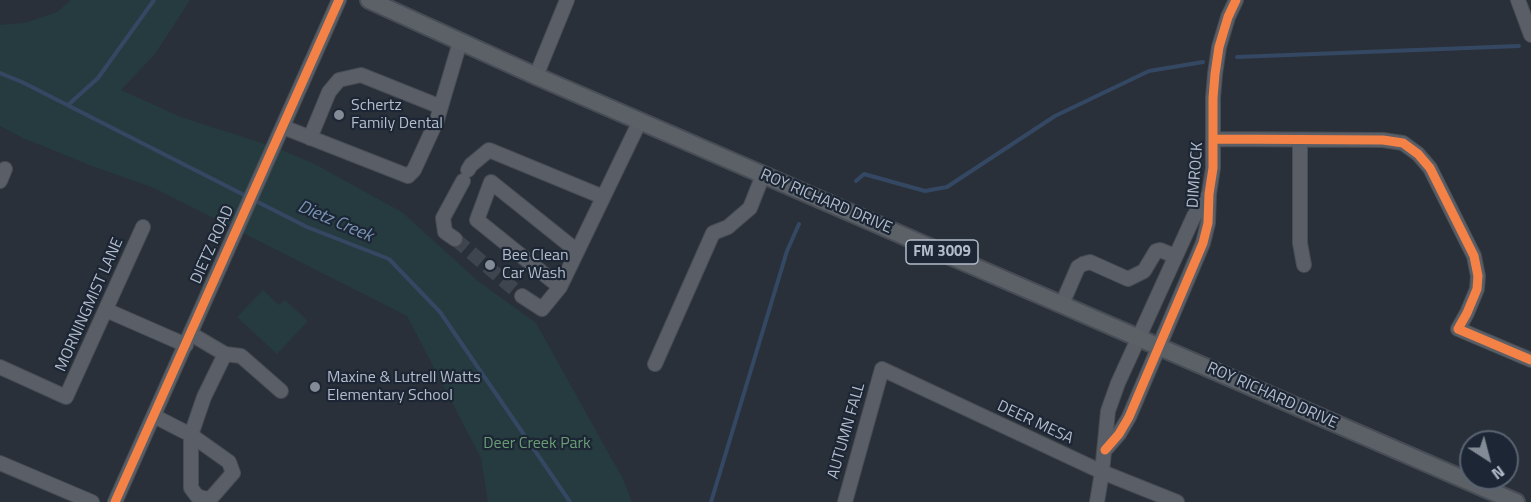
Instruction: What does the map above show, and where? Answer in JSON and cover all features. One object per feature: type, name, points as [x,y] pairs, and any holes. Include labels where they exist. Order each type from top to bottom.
[{"type":"main road","name":"ROY RICHARD DRIVE","points":[[369,0],[536,76],[1516,502]]},
{"type":"street","name":"DIETZ ROAD","points":[[115,502],[339,0]]},
{"type":"street","points":[[536,76],[567,0]]},
{"type":"street","name":"DIMROCK","points":[[1105,450],[1124,426],[1203,243],[1208,223],[1213,168],[1215,74],[1219,47],[1236,0]]},
{"type":"street","points":[[1518,0],[1531,35]]},
{"type":"street","points":[[283,127],[408,176],[414,170],[437,120],[460,42]]},
{"type":"street","points":[[310,138],[329,92],[339,80],[361,75],[441,107]]},
{"type":"street","points":[[522,296],[542,309],[560,286],[640,121]]},
{"type":"street","points":[[1213,139],[1383,140],[1403,143],[1418,154],[1430,168],[1474,256],[1478,276],[1477,289],[1458,328],[1531,360]]},
{"type":"street","points":[[1300,141],[1300,243],[1304,266]]},
{"type":"street","points":[[455,239],[445,232],[443,218],[471,165],[489,150],[603,197]]},
{"type":"street","points":[[655,364],[713,233],[728,228],[750,208],[763,175]]},
{"type":"street","points":[[560,286],[477,220],[491,182],[577,251]]},
{"type":"street","name":"DIMROCK","points":[[1097,502],[1108,411],[1138,336],[1175,256],[1194,216],[1209,194]]},
{"type":"street","name":"MORNINGMIST LANE","points":[[0,367],[66,397],[143,227]]},
{"type":"street","points":[[1062,304],[1078,267],[1083,264],[1090,262],[1128,279],[1144,271],[1156,251],[1160,250],[1175,256]]},
{"type":"street","points":[[106,310],[225,354],[241,356],[281,392]]},
{"type":"street","points":[[154,416],[191,435],[224,457],[232,468],[233,473],[212,497],[201,499],[191,488],[191,435],[204,397],[225,354]]},
{"type":"street","name":"DEER MESA","points":[[882,369],[1102,472],[1177,502]]},
{"type":"street","name":"AUTUMN FALL","points":[[845,502],[882,369]]},
{"type":"street","points":[[0,462],[92,502]]},
{"type":"green space","name":"Deer Creek Park","points":[[71,0],[190,0],[155,54],[121,90],[181,117],[274,147],[311,162],[402,212],[478,281],[536,323],[623,479],[632,502],[488,502],[481,458],[407,316],[154,188],[92,166],[23,138],[0,126],[0,25],[24,23],[57,12]]},
{"type":"green space","name":"Maxine & Lutrell Watts Elementary School","points":[[263,290],[279,305],[285,300],[308,321],[277,354],[237,317]]},
{"type":"waterway","points":[[68,105],[98,78],[154,0]]},
{"type":"waterway","points":[[1237,57],[1519,46]]},
{"type":"waterway","points":[[856,181],[864,174],[925,191],[947,187],[1055,116],[1149,71],[1203,62]]},
{"type":"waterway","name":"Dietz Creek","points":[[0,73],[22,82],[307,227],[389,259],[440,312],[570,502]]},
{"type":"waterway","points":[[711,502],[787,251],[799,224]]},
{"type":"tunnel","points":[[455,239],[522,296]]},
{"type":"cycle path","points":[[115,502],[339,0]]},
{"type":"cycle path","points":[[1105,450],[1119,434],[1129,417],[1203,243],[1208,223],[1213,168],[1215,74],[1219,47],[1236,0]]},
{"type":"cycle path","points":[[1213,139],[1383,140],[1403,143],[1418,154],[1430,168],[1474,256],[1478,276],[1477,289],[1458,329],[1531,360]]},
{"type":"place","name":"Schertz Family Dental","points":[[339,115]]},
{"type":"place","name":"Bee Clean Car Wash","points":[[490,265]]},
{"type":"place","name":"Maxine & Lutrell Watts Elementary School","points":[[315,387]]}]
